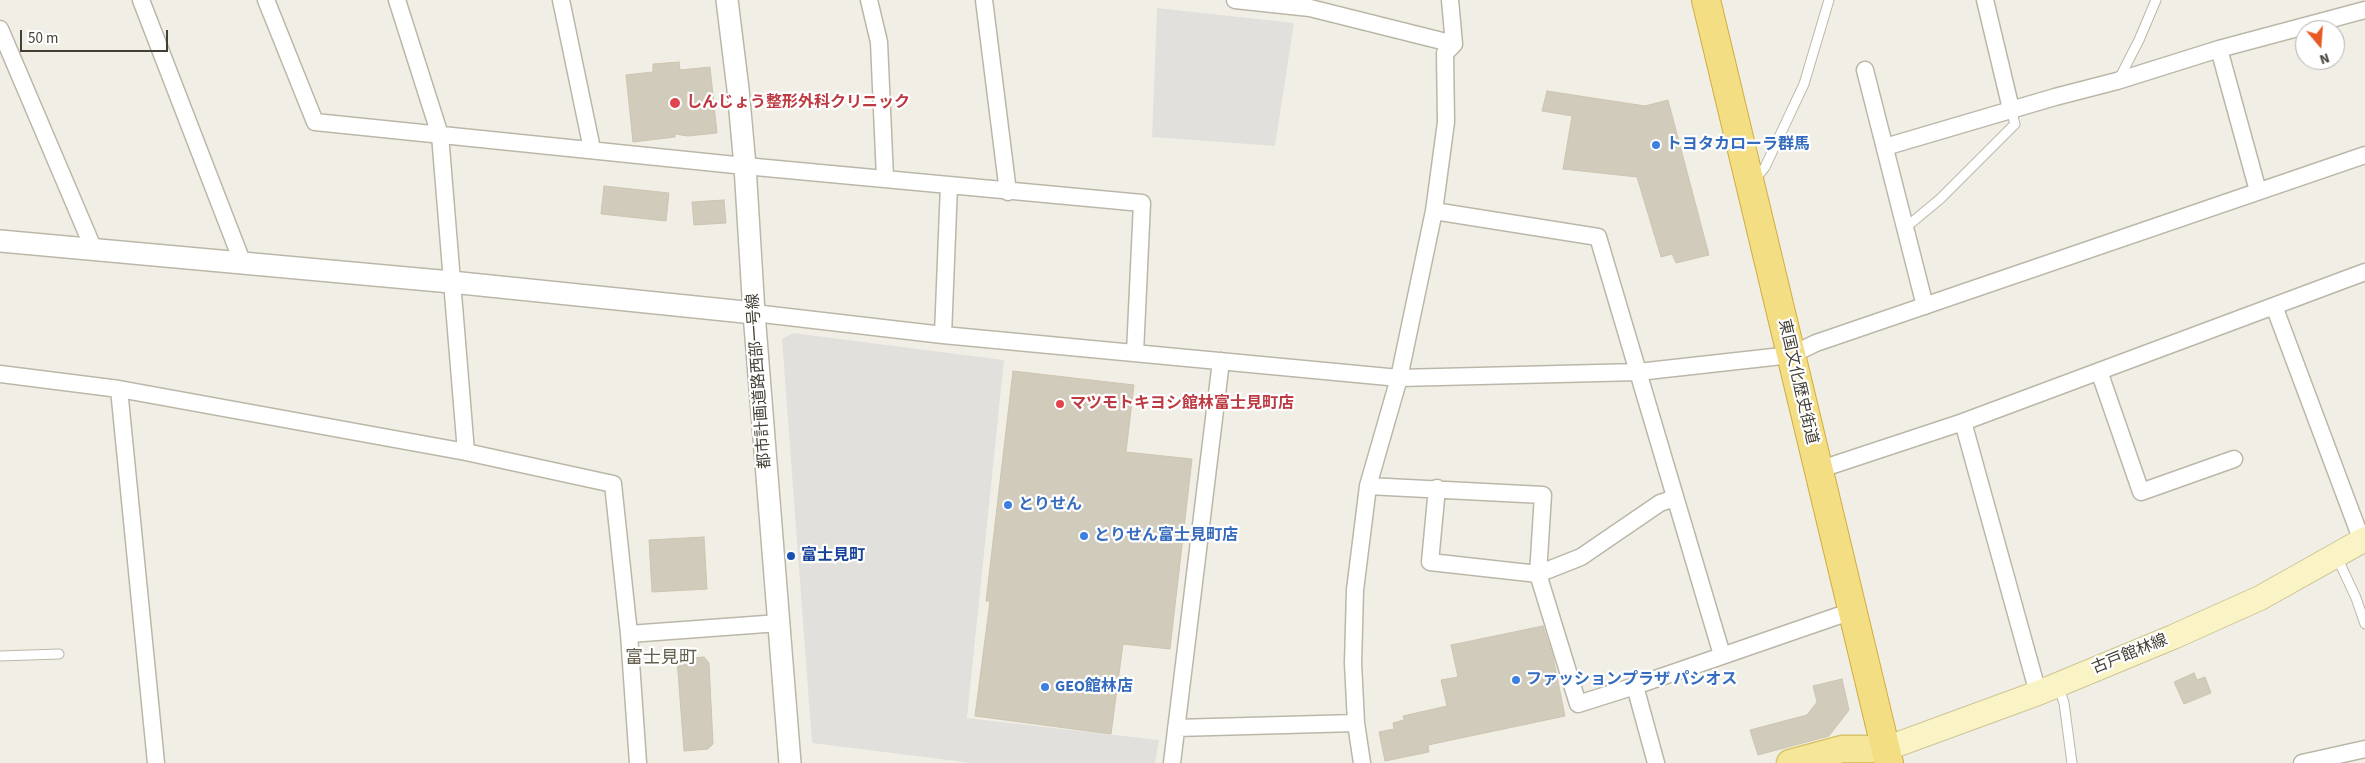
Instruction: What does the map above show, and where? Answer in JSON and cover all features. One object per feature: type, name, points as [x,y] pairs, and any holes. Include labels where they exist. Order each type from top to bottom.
[{"type":"highway","name":"東国文化歴史街道","points":[[1706,0],[1852,611],[1879,758]]},
{"type":"main road","name":"古戸館林線","points":[[1879,758],[2173,637],[2260,598],[2363,540]]},
{"type":"main road","points":[[1790,763],[1842,749],[1879,758]]},
{"type":"street","points":[[141,0],[243,264]]},
{"type":"street","points":[[266,0],[315,122],[745,166],[885,178],[1008,192],[1142,203],[1135,352]]},
{"type":"street","points":[[397,0],[440,136],[466,452]]},
{"type":"street","points":[[560,0],[592,149]]},
{"type":"street","name":"都市計画道路西部一号線","points":[[727,0],[745,166],[754,313],[790,763]]},
{"type":"street","points":[[869,0],[879,42],[885,178]]},
{"type":"street","points":[[984,0],[1008,192]]},
{"type":"street","points":[[1235,0],[1309,4],[1454,44]]},
{"type":"street","points":[[1450,0],[1454,44]]},
{"type":"street","points":[[1985,0],[2011,109]]},
{"type":"street","points":[[1885,147],[2011,109],[2117,81],[2218,48],[2365,10]]},
{"type":"street","points":[[0,29],[94,250]]},
{"type":"street","points":[[1362,763],[1356,722],[1354,663],[1355,590],[1368,486],[1399,378],[1434,211],[1446,122],[1445,53],[1454,44]]},
{"type":"street","points":[[2218,48],[2258,192]]},
{"type":"street","points":[[1865,70],[1924,306]]},
{"type":"street","points":[[0,241],[451,282],[754,313],[943,335],[1399,378],[1638,372],[1791,355],[1816,343],[2365,155]]},
{"type":"street","points":[[943,335],[949,185]]},
{"type":"street","points":[[1434,211],[1598,237],[1722,656]]},
{"type":"street","points":[[1818,470],[1963,422],[2365,272]]},
{"type":"street","points":[[2274,306],[2363,540]]},
{"type":"street","points":[[1172,763],[1221,361]]},
{"type":"street","points":[[2099,371],[2141,492],[2234,459]]},
{"type":"street","points":[[0,374],[118,390],[466,452],[613,484],[629,634],[638,763]]},
{"type":"street","points":[[118,390],[156,763]]},
{"type":"street","points":[[1963,422],[2048,689]]},
{"type":"street","points":[[1368,486],[1437,488],[1542,495],[1538,574],[1578,704],[1852,611]]},
{"type":"street","points":[[1437,488],[1430,562],[1538,574],[1581,557],[1660,503],[1675,498]]},
{"type":"street","points":[[629,634],[780,623]]},
{"type":"street","points":[[1635,686],[1656,763]]},
{"type":"street","points":[[1176,728],[1356,722]]},
{"type":"street","points":[[2302,763],[2365,749]]},
{"type":"lane","points":[[1750,184],[1765,167],[1804,84],[1830,0]]},
{"type":"lane","points":[[2117,81],[2140,40],[2156,0]]},
{"type":"lane","points":[[1905,228],[1940,199],[2015,124],[2011,109]]},
{"type":"lane","points":[[2336,555],[2356,598],[2365,624]]},
{"type":"lane","points":[[0,656],[59,654]]},
{"type":"lane","points":[[2048,689],[2064,703],[2072,763]]},
{"type":"shaded area","points":[[1157,8],[1294,23],[1275,146],[1152,137]]},
{"type":"shaded area","points":[[793,333],[1004,360],[967,718],[1159,740],[1155,763],[972,763],[812,743],[782,339]]},
{"type":"building","points":[[679,62],[680,70],[710,67],[717,133],[688,136],[675,134],[675,137],[633,142],[626,75],[653,72],[653,64]]},
{"type":"building","points":[[1547,91],[1645,106],[1668,100],[1709,255],[1676,263],[1672,254],[1661,257],[1637,177],[1563,169],[1572,116],[1542,111]]},
{"type":"building","points":[[604,186],[669,193],[666,221],[601,214]]},
{"type":"building","points":[[724,200],[726,223],[694,225],[692,202]]},
{"type":"building","points":[[1013,371],[1134,385],[1126,452],[1192,459],[1170,649],[1123,644],[1111,734],[975,716],[990,601],[986,601]]},
{"type":"building","points":[[704,537],[707,589],[652,592],[649,540]]},
{"type":"building","points":[[1543,626],[1553,657],[1565,716],[1428,745],[1429,752],[1385,761],[1379,732],[1394,729],[1393,723],[1404,720],[1403,716],[1447,706],[1441,680],[1458,677],[1451,645]]},
{"type":"building","points":[[704,657],[709,663],[713,744],[708,749],[684,751],[677,659]]},
{"type":"building","points":[[2194,673],[2197,680],[2205,677],[2211,693],[2184,704],[2174,682]]},
{"type":"building","points":[[1842,679],[1849,710],[1829,736],[1758,755],[1750,730],[1807,715],[1817,702],[1813,686]]},
{"type":"place","name":"しんじょう整形外科クリニック","points":[[675,103]]},
{"type":"place","name":"トヨタカローラ群馬","points":[[1656,145]]},
{"type":"place","name":"マツモトキヨシ館林富士見町店","points":[[1060,404]]},
{"type":"place","name":"とりせん","points":[[1008,505]]},
{"type":"place","name":"とりせん富士見町店","points":[[1084,536]]},
{"type":"place","name":"富士見町","points":[[791,556]]},
{"type":"place","name":"ファッションプラザ パシオス","points":[[1516,680]]},
{"type":"place","name":"GEO館林店","points":[[1045,687]]},
{"type":"district","name":"富士見町","points":[[661,659]]}]
